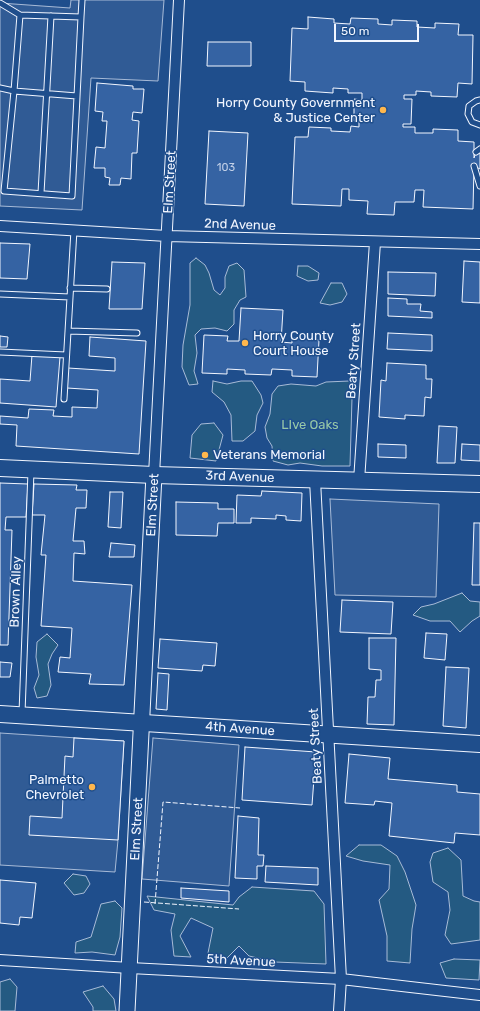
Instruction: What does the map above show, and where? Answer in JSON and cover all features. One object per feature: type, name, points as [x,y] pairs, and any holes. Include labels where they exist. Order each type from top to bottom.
[{"type":"main road","name":"3rd Avenue","points":[[0,468],[154,475],[480,484]]},
{"type":"main road","name":"4th Avenue","points":[[0,714],[480,744]]},
{"type":"street","name":"Elm Street","points":[[127,1011],[179,0]]},
{"type":"street","name":"2nd Avenue","points":[[0,226],[167,236],[480,244]]},
{"type":"street","name":"Beaty Street","points":[[359,481],[376,242]]},
{"type":"street","name":"Beaty Street","points":[[315,480],[341,979],[339,1011]]},
{"type":"street","name":"5th Avenue","points":[[0,960],[341,979],[480,995]]},
{"type":"lane","points":[[20,15],[4,190],[72,196],[82,0]]},
{"type":"lane","points":[[0,3],[20,15],[81,17]]},
{"type":"lane","points":[[41,193],[51,16]]},
{"type":"lane","points":[[0,88],[77,96]]},
{"type":"lane","points":[[480,100],[472,103],[468,114],[472,122],[480,125]]},
{"type":"lane","points":[[474,166],[480,186]]},
{"type":"lane","points":[[64,399],[74,230]]},
{"type":"lane","points":[[70,288],[107,289]]},
{"type":"lane","points":[[0,294],[70,297]]},
{"type":"lane","points":[[68,331],[137,333]]},
{"type":"lane","points":[[0,352],[66,355]]},
{"type":"lane","name":"Brown Alley","points":[[22,716],[32,469]]},
{"type":"green space","points":[[196,258],[205,265],[214,290],[220,295],[225,288],[225,277],[229,266],[237,263],[244,270],[246,297],[240,300],[234,310],[234,324],[227,331],[215,328],[201,329],[195,335],[197,353],[194,371],[198,384],[189,385],[182,367],[183,345],[190,305],[190,263]]},
{"type":"green space","points":[[298,266],[308,266],[319,273],[318,280],[308,281],[297,276]]},
{"type":"green space","points":[[331,283],[342,283],[347,294],[342,302],[330,305],[320,303]]},
{"type":"green space","points":[[213,381],[227,384],[241,381],[252,381],[261,395],[263,403],[257,415],[255,431],[243,441],[232,441],[231,415],[224,402],[212,392]]},
{"type":"green space","name":"LIve Oaks","points":[[350,381],[352,398],[350,466],[322,466],[300,463],[288,465],[273,461],[272,446],[267,438],[265,427],[270,414],[272,394],[278,386],[291,384],[316,386],[326,382]]},
{"type":"green space","points":[[214,423],[223,435],[216,461],[190,458],[192,435],[201,424]]},
{"type":"green space","points":[[462,593],[470,601],[480,602],[480,616],[460,632],[450,621],[430,621],[413,615],[421,607],[434,604]]},
{"type":"green space","points":[[47,634],[58,645],[48,664],[51,685],[47,696],[37,698],[34,688],[39,675],[36,657],[37,642]]},
{"type":"green space","points":[[359,845],[381,845],[397,856],[405,872],[416,905],[412,929],[410,963],[387,961],[387,936],[379,900],[389,889],[390,865],[363,861],[346,856]]},
{"type":"green space","points":[[448,848],[461,860],[463,896],[480,902],[480,940],[451,944],[445,935],[450,910],[448,892],[433,882],[430,862],[433,853]]},
{"type":"green space","points":[[73,874],[86,876],[90,884],[84,893],[74,895],[64,883]]},
{"type":"green space","points":[[252,887],[314,891],[324,904],[326,964],[275,962],[249,956],[239,946],[226,959],[207,958],[213,928],[191,918],[180,936],[191,957],[174,956],[171,930],[175,914],[154,910],[147,896],[233,905],[239,897]]},
{"type":"green space","points":[[115,901],[122,908],[120,937],[115,955],[92,952],[75,953],[76,942],[91,937],[101,904]]},
{"type":"green space","points":[[454,959],[480,960],[479,980],[446,978],[440,963]]},
{"type":"green space","points":[[10,979],[17,987],[15,1011],[0,1011],[0,982]]},
{"type":"green space","points":[[103,986],[114,999],[116,1011],[93,1011],[93,1007],[83,992]]},
{"type":"shaded area","points":[[71,0],[164,0],[158,81],[91,78],[82,210],[0,206],[0,3],[70,8]]},
{"type":"shaded area","points":[[330,499],[439,504],[436,597],[335,595]]},
{"type":"shaded area","points":[[0,733],[124,741],[115,872],[0,865]]},
{"type":"shaded area","points":[[153,738],[239,745],[229,886],[142,879]]},
{"type":"building","name":"Horry County Government & Justice Center","points":[[308,17],[334,19],[334,23],[350,24],[351,18],[378,19],[378,24],[392,25],[392,20],[417,21],[417,27],[435,28],[435,23],[459,24],[458,35],[473,35],[472,84],[458,83],[457,97],[431,96],[431,92],[416,91],[416,95],[404,95],[404,99],[412,99],[411,124],[403,124],[403,127],[415,127],[415,133],[433,133],[433,129],[458,130],[458,141],[474,142],[474,158],[476,152],[480,153],[480,169],[474,166],[473,209],[423,207],[424,190],[415,190],[414,202],[395,202],[394,215],[367,214],[368,201],[349,200],[349,189],[342,189],[341,206],[292,204],[295,137],[308,137],[309,127],[331,128],[331,131],[350,132],[351,126],[359,127],[359,121],[354,121],[354,99],[362,100],[362,93],[348,93],[348,89],[333,88],[333,93],[305,91],[305,82],[290,81],[292,28],[308,29]]},
{"type":"building","points":[[208,42],[251,42],[251,66],[207,66]]},
{"type":"building","points":[[97,83],[133,86],[133,89],[144,89],[142,113],[133,112],[132,120],[139,121],[137,153],[132,153],[131,179],[121,178],[120,185],[109,185],[110,178],[105,177],[105,168],[94,168],[96,147],[105,148],[107,121],[102,121],[103,112],[95,111]]},
{"type":"building","points":[[209,131],[248,133],[244,206],[205,204]]},
{"type":"building","points":[[0,243],[30,244],[27,279],[0,278]]},
{"type":"building","points":[[464,261],[480,262],[480,303],[462,302]]},
{"type":"building","points":[[112,262],[145,263],[142,309],[109,309]]},
{"type":"building","points":[[388,272],[436,273],[435,296],[388,294]]},
{"type":"building","points":[[388,298],[407,299],[407,304],[421,304],[420,311],[432,312],[432,318],[388,316]]},
{"type":"building","name":"Horry County Court House","points":[[241,308],[283,310],[281,342],[292,343],[292,338],[319,340],[317,377],[292,376],[292,370],[272,369],[271,375],[245,374],[245,370],[227,369],[227,374],[202,373],[204,335],[228,336],[227,341],[239,341]]},
{"type":"building","points":[[388,333],[432,335],[432,351],[387,349]]},
{"type":"building","points":[[0,336],[8,337],[7,347],[0,347]]},
{"type":"building","points":[[90,337],[146,341],[139,454],[16,446],[17,425],[0,424],[0,416],[28,418],[29,409],[54,410],[53,416],[72,417],[72,407],[97,408],[98,390],[67,388],[68,368],[115,371],[115,358],[89,356]]},
{"type":"building","points":[[32,355],[60,357],[56,407],[0,403],[0,379],[30,381]]},
{"type":"building","points":[[387,363],[426,365],[426,379],[432,379],[431,398],[425,397],[424,416],[405,415],[405,419],[379,417],[381,380],[386,381]]},
{"type":"building","points":[[439,426],[457,427],[455,463],[437,463]]},
{"type":"building","points":[[378,444],[406,445],[406,458],[378,457]]},
{"type":"building","points":[[462,444],[480,445],[480,461],[461,460]]},
{"type":"building","points":[[0,483],[28,484],[26,517],[6,517],[5,530],[12,530],[8,645],[0,645]]},
{"type":"building","points":[[34,484],[77,485],[76,490],[87,490],[86,508],[76,508],[73,541],[84,541],[85,554],[74,553],[73,581],[132,585],[124,685],[89,684],[91,674],[58,672],[60,657],[70,658],[72,628],[41,626],[46,555],[41,555],[45,515],[32,515]]},
{"type":"building","points":[[262,491],[302,493],[301,521],[286,520],[286,516],[276,515],[276,519],[251,518],[251,523],[236,523],[237,495],[261,496]]},
{"type":"building","points":[[110,492],[123,492],[121,528],[108,527]]},
{"type":"building","points":[[176,502],[218,503],[218,509],[234,509],[234,523],[218,523],[217,536],[176,535]]},
{"type":"building","points":[[474,523],[480,523],[480,585],[472,585]]},
{"type":"building","points":[[111,543],[135,545],[134,557],[109,557]]},
{"type":"building","points":[[342,600],[393,602],[391,634],[340,632]]},
{"type":"building","points":[[426,633],[447,634],[445,660],[424,658]]},
{"type":"building","points":[[369,638],[396,638],[394,725],[367,724],[368,697],[375,697],[376,680],[381,680],[381,670],[369,669]]},
{"type":"building","points":[[160,639],[217,643],[215,666],[203,665],[202,671],[158,668]]},
{"type":"building","points":[[0,662],[12,663],[10,677],[0,677]]},
{"type":"building","points":[[446,667],[469,668],[466,728],[443,726]]},
{"type":"building","points":[[158,673],[169,674],[167,710],[156,709]]},
{"type":"building","name":"Palmetto Chevrolet","points":[[74,738],[124,741],[118,840],[29,835],[30,816],[62,818],[65,756],[73,757]]},
{"type":"building","points":[[245,747],[316,752],[312,805],[242,800]]},
{"type":"building","points":[[349,754],[390,758],[388,779],[457,785],[457,792],[480,794],[480,835],[455,833],[454,843],[389,836],[392,803],[375,801],[374,805],[345,803]]},
{"type":"building","points":[[238,816],[259,818],[258,855],[264,855],[263,866],[257,866],[257,879],[235,878]]},
{"type":"building","points":[[266,866],[318,868],[318,885],[265,882]]},
{"type":"building","points":[[0,880],[36,883],[32,918],[20,917],[19,925],[0,923]]},
{"type":"building","points":[[181,888],[229,891],[229,902],[181,898]]},
{"type":"fence","points":[[155,904],[163,802],[240,808]]},
{"type":"fence","points":[[144,902],[239,909]]},
{"type":"place","name":"Horry County Government & Justice Center","points":[[383,110]]},
{"type":"place","name":"Horry County Court House","points":[[245,343]]},
{"type":"place","name":"Veterans Memorial","points":[[205,455]]},
{"type":"place","name":"Palmetto Chevrolet","points":[[92,787]]}]
